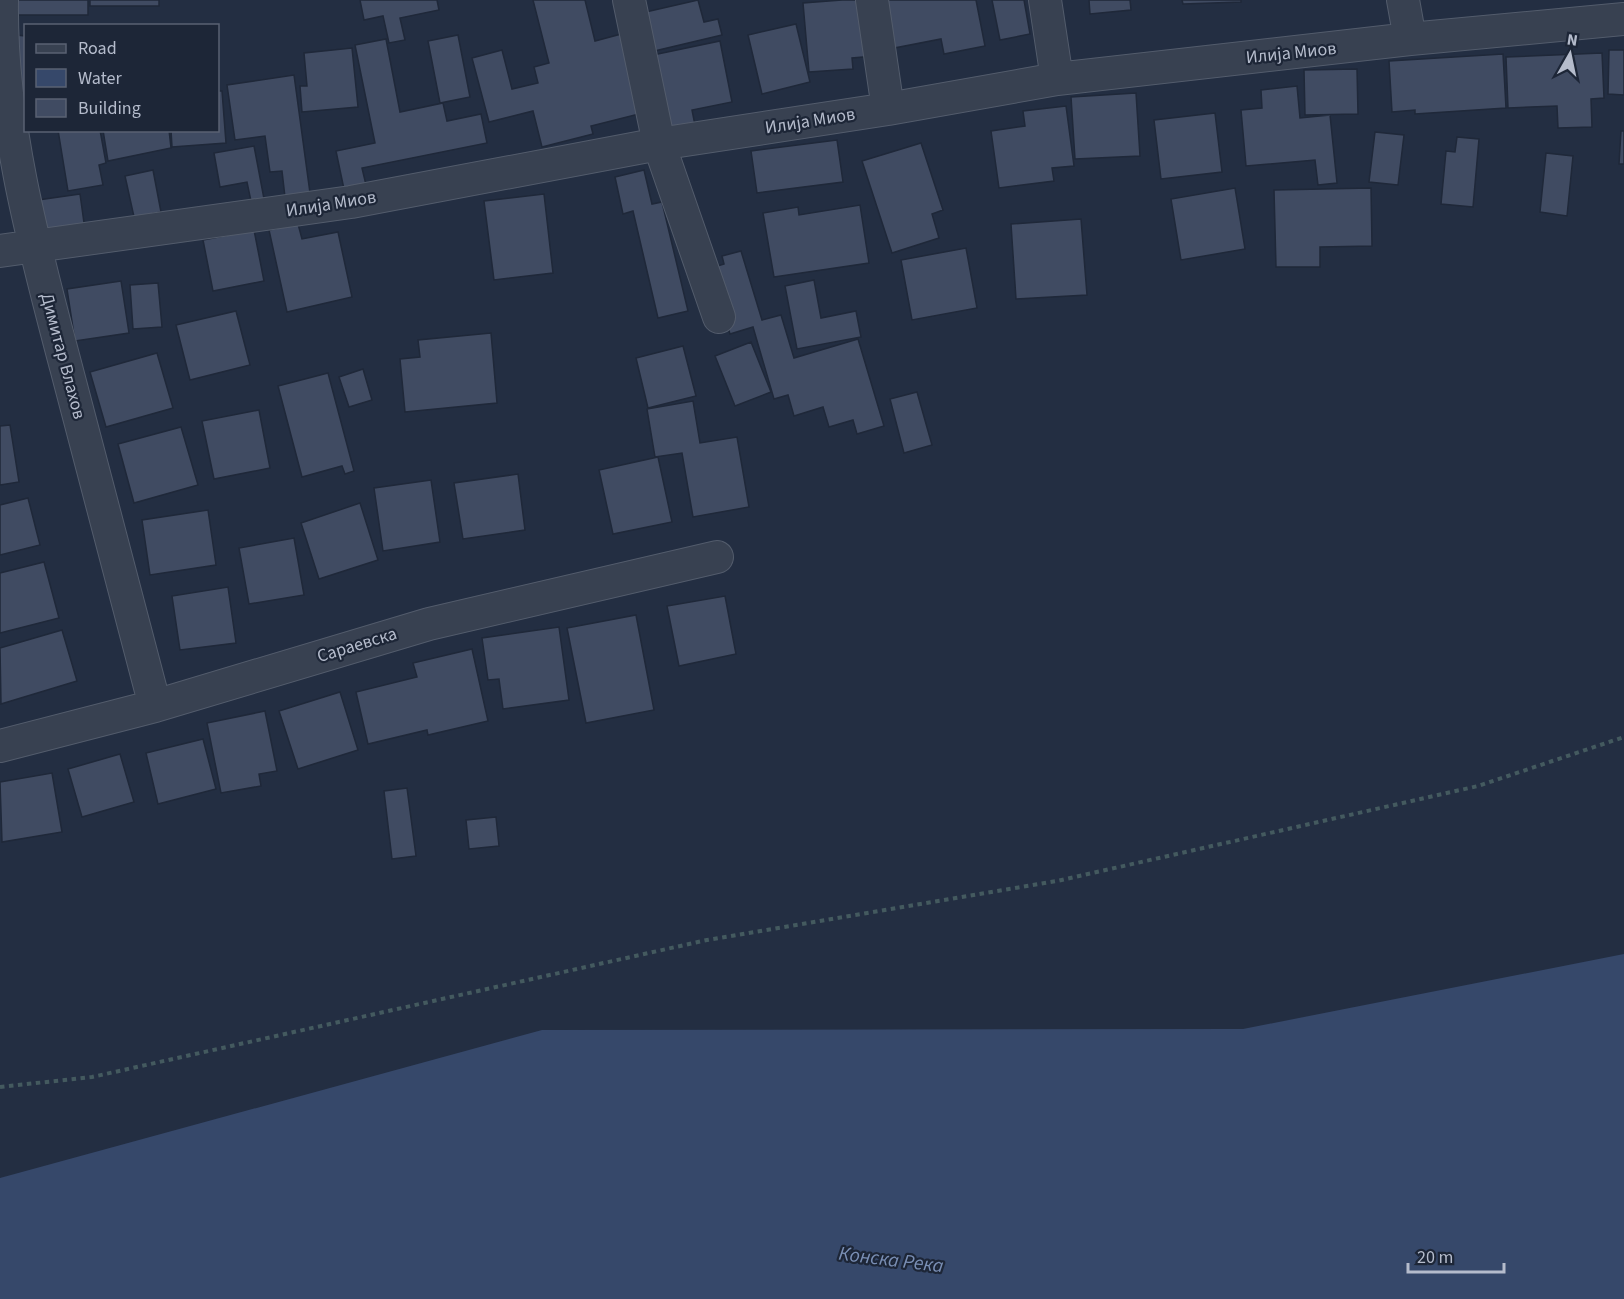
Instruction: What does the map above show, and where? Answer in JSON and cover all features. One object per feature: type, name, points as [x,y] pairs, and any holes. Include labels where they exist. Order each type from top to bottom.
[{"type":"street","points":[[629,0],[659,144],[719,317]]},
{"type":"street","points":[[872,0],[888,109]]},
{"type":"street","points":[[1045,0],[1057,79]]},
{"type":"street","points":[[1403,0],[1410,39]]},
{"type":"street","name":"Илија Миов","points":[[0,251],[351,202],[659,144],[888,109],[1057,79],[1410,39],[1551,13],[1624,19]]},
{"type":"street","name":"Димитар Влахов","points":[[1,16],[11,130],[34,248],[155,706]]},
{"type":"street","name":"Сараевска","points":[[0,746],[155,706],[429,624],[717,557]]},
{"type":"path","points":[[0,1087],[92,1077],[707,940],[1057,881],[1478,786],[1624,737]]},
{"type":"water","name":"Конска Река","points":[[1624,954],[1624,1299],[0,1299],[0,1178],[542,1030],[1243,1029]]},
{"type":"building","points":[[11,0],[88,0],[88,15],[11,15]]},
{"type":"building","points":[[90,0],[159,0],[159,6],[90,6]]},
{"type":"building","points":[[360,0],[437,0],[439,10],[400,18],[405,40],[389,43],[383,16],[364,20]]},
{"type":"building","points":[[533,0],[585,0],[595,41],[625,33],[639,114],[591,126],[593,134],[542,147],[533,111],[489,122],[472,58],[502,50],[512,89],[538,83],[534,67],[549,63]]},
{"type":"building","points":[[698,0],[704,22],[718,19],[722,35],[646,53],[637,14]]},
{"type":"building","points":[[870,0],[875,56],[852,58],[853,69],[809,72],[803,3]]},
{"type":"building","points":[[875,0],[976,0],[985,46],[944,54],[941,39],[884,50]]},
{"type":"building","points":[[992,0],[1024,0],[1030,34],[1000,40]]},
{"type":"building","points":[[1089,0],[1130,0],[1131,10],[1090,14]]},
{"type":"building","points":[[1182,0],[1241,0],[1241,2],[1183,4]]},
{"type":"building","points":[[796,24],[810,82],[762,94],[748,35]]},
{"type":"building","points":[[15,35],[24,36],[24,106],[12,105]]},
{"type":"building","points":[[458,35],[470,97],[440,103],[428,41]]},
{"type":"building","points":[[386,39],[400,112],[443,103],[447,121],[481,114],[487,143],[362,168],[367,189],[345,194],[336,151],[375,143],[355,45]]},
{"type":"building","points":[[720,41],[732,102],[692,110],[696,130],[669,136],[653,55]]},
{"type":"building","points":[[352,48],[358,107],[302,112],[300,86],[307,86],[304,53]]},
{"type":"building","points":[[1609,50],[1624,50],[1624,95],[1608,94]]},
{"type":"building","points":[[1602,53],[1604,98],[1591,99],[1592,127],[1558,128],[1557,106],[1508,108],[1506,57]]},
{"type":"building","points":[[1503,54],[1506,108],[1415,114],[1415,110],[1392,112],[1389,61]]},
{"type":"building","points":[[1357,69],[1358,114],[1305,115],[1304,70]]},
{"type":"building","points":[[294,75],[310,193],[285,197],[282,171],[270,172],[265,136],[235,140],[227,85]]},
{"type":"building","points":[[1297,86],[1300,118],[1330,115],[1337,183],[1318,185],[1315,160],[1246,166],[1241,110],[1262,108],[1261,90]]},
{"type":"building","points":[[219,91],[222,91],[226,143],[172,147],[171,132],[219,132]]},
{"type":"building","points":[[1136,93],[1140,156],[1075,159],[1071,97]]},
{"type":"building","points":[[1066,106],[1074,166],[1052,168],[1054,181],[999,188],[991,131],[1025,126],[1023,111]]},
{"type":"building","points":[[1215,113],[1222,172],[1161,179],[1154,120]]},
{"type":"building","points":[[1621,131],[1624,131],[1624,164],[1619,164]]},
{"type":"building","points":[[58,132],[100,132],[106,163],[99,165],[103,185],[68,191]]},
{"type":"building","points":[[103,132],[169,132],[171,148],[108,161]]},
{"type":"building","points":[[1375,132],[1404,135],[1398,185],[1369,182]]},
{"type":"building","points":[[1457,137],[1479,139],[1473,207],[1441,204],[1446,151],[1455,152]]},
{"type":"building","points":[[837,140],[843,182],[757,193],[751,151]]},
{"type":"building","points":[[921,143],[943,210],[932,214],[939,238],[892,253],[862,161]]},
{"type":"building","points":[[254,146],[265,204],[252,206],[247,182],[220,187],[214,153]]},
{"type":"building","points":[[1546,153],[1573,156],[1567,216],[1540,212]]},
{"type":"building","points":[[153,170],[161,212],[134,217],[125,176]]},
{"type":"building","points":[[644,170],[652,204],[662,202],[688,311],[658,318],[633,211],[623,214],[615,177]]},
{"type":"building","points":[[1235,188],[1245,249],[1181,260],[1171,199]]},
{"type":"building","points":[[1371,188],[1372,246],[1320,247],[1320,267],[1276,267],[1274,190]]},
{"type":"building","points":[[80,194],[85,230],[43,236],[38,200]]},
{"type":"building","points":[[544,194],[553,273],[494,280],[484,201]]},
{"type":"building","points":[[860,205],[869,263],[774,277],[763,213],[798,207],[799,215]]},
{"type":"building","points":[[1081,219],[1087,295],[1016,299],[1011,224]]},
{"type":"building","points":[[298,224],[302,239],[338,232],[352,297],[287,312],[269,230]]},
{"type":"building","points":[[254,230],[264,281],[213,291],[203,240]]},
{"type":"building","points":[[966,248],[977,308],[912,320],[901,260]]},
{"type":"building","points":[[741,251],[762,320],[781,315],[794,358],[858,339],[884,426],[857,434],[853,420],[829,427],[823,407],[794,416],[788,395],[774,399],[753,327],[730,334],[711,268],[724,264],[722,256]]},
{"type":"building","points":[[814,280],[821,318],[856,311],[861,337],[797,349],[785,286]]},
{"type":"building","points":[[121,281],[129,333],[75,341],[67,289]]},
{"type":"building","points":[[158,283],[162,327],[133,329],[130,285]]},
{"type":"building","points":[[236,311],[250,365],[190,380],[176,325]]},
{"type":"building","points":[[491,333],[497,403],[405,412],[400,359],[420,357],[418,340]]},
{"type":"building","points":[[751,342],[771,392],[735,406],[715,356]]},
{"type":"building","points":[[683,346],[696,396],[648,408],[636,358]]},
{"type":"building","points":[[157,353],[173,408],[106,427],[90,372]]},
{"type":"building","points":[[363,369],[372,400],[349,407],[339,377]]},
{"type":"building","points":[[328,373],[354,471],[345,474],[342,466],[302,477],[278,386]]},
{"type":"building","points":[[917,392],[932,445],[904,453],[890,399]]},
{"type":"building","points":[[693,401],[700,443],[737,437],[749,507],[693,517],[682,453],[655,457],[647,409]]},
{"type":"building","points":[[259,410],[270,468],[214,479],[202,421]]},
{"type":"building","points":[[10,425],[19,482],[0,485],[0,426]]},
{"type":"building","points":[[181,427],[198,485],[134,503],[118,444]]},
{"type":"building","points":[[658,457],[672,522],[613,534],[599,470]]},
{"type":"building","points":[[518,474],[525,530],[463,539],[454,483]]},
{"type":"building","points":[[431,480],[440,542],[383,551],[374,488]]},
{"type":"building","points":[[28,498],[40,545],[0,555],[0,505]]},
{"type":"building","points":[[360,503],[378,560],[319,579],[301,523]]},
{"type":"building","points":[[208,510],[216,565],[150,575],[142,520]]},
{"type":"building","points":[[294,538],[304,595],[249,604],[239,548]]},
{"type":"building","points":[[44,562],[59,618],[0,633],[0,573]]},
{"type":"building","points":[[228,587],[236,643],[180,650],[172,596]]},
{"type":"building","points":[[725,596],[736,654],[679,666],[667,606]]},
{"type":"building","points":[[636,615],[654,710],[586,723],[567,628]]},
{"type":"building","points":[[559,627],[569,700],[503,709],[499,679],[488,680],[482,638]]},
{"type":"building","points":[[62,630],[77,681],[1,704],[0,648]]},
{"type":"building","points":[[472,649],[488,721],[428,735],[427,730],[368,744],[356,692],[417,677],[413,663]]},
{"type":"building","points":[[340,692],[358,750],[298,769],[279,711]]},
{"type":"building","points":[[265,711],[277,771],[259,774],[261,786],[221,793],[207,723]]},
{"type":"building","points":[[203,739],[216,789],[158,804],[146,753]]},
{"type":"building","points":[[120,754],[134,802],[82,817],[68,769]]},
{"type":"building","points":[[52,773],[62,832],[2,842],[0,782]]},
{"type":"building","points":[[407,788],[416,856],[392,859],[384,791]]},
{"type":"building","points":[[496,817],[499,846],[469,849],[466,820]]}]
